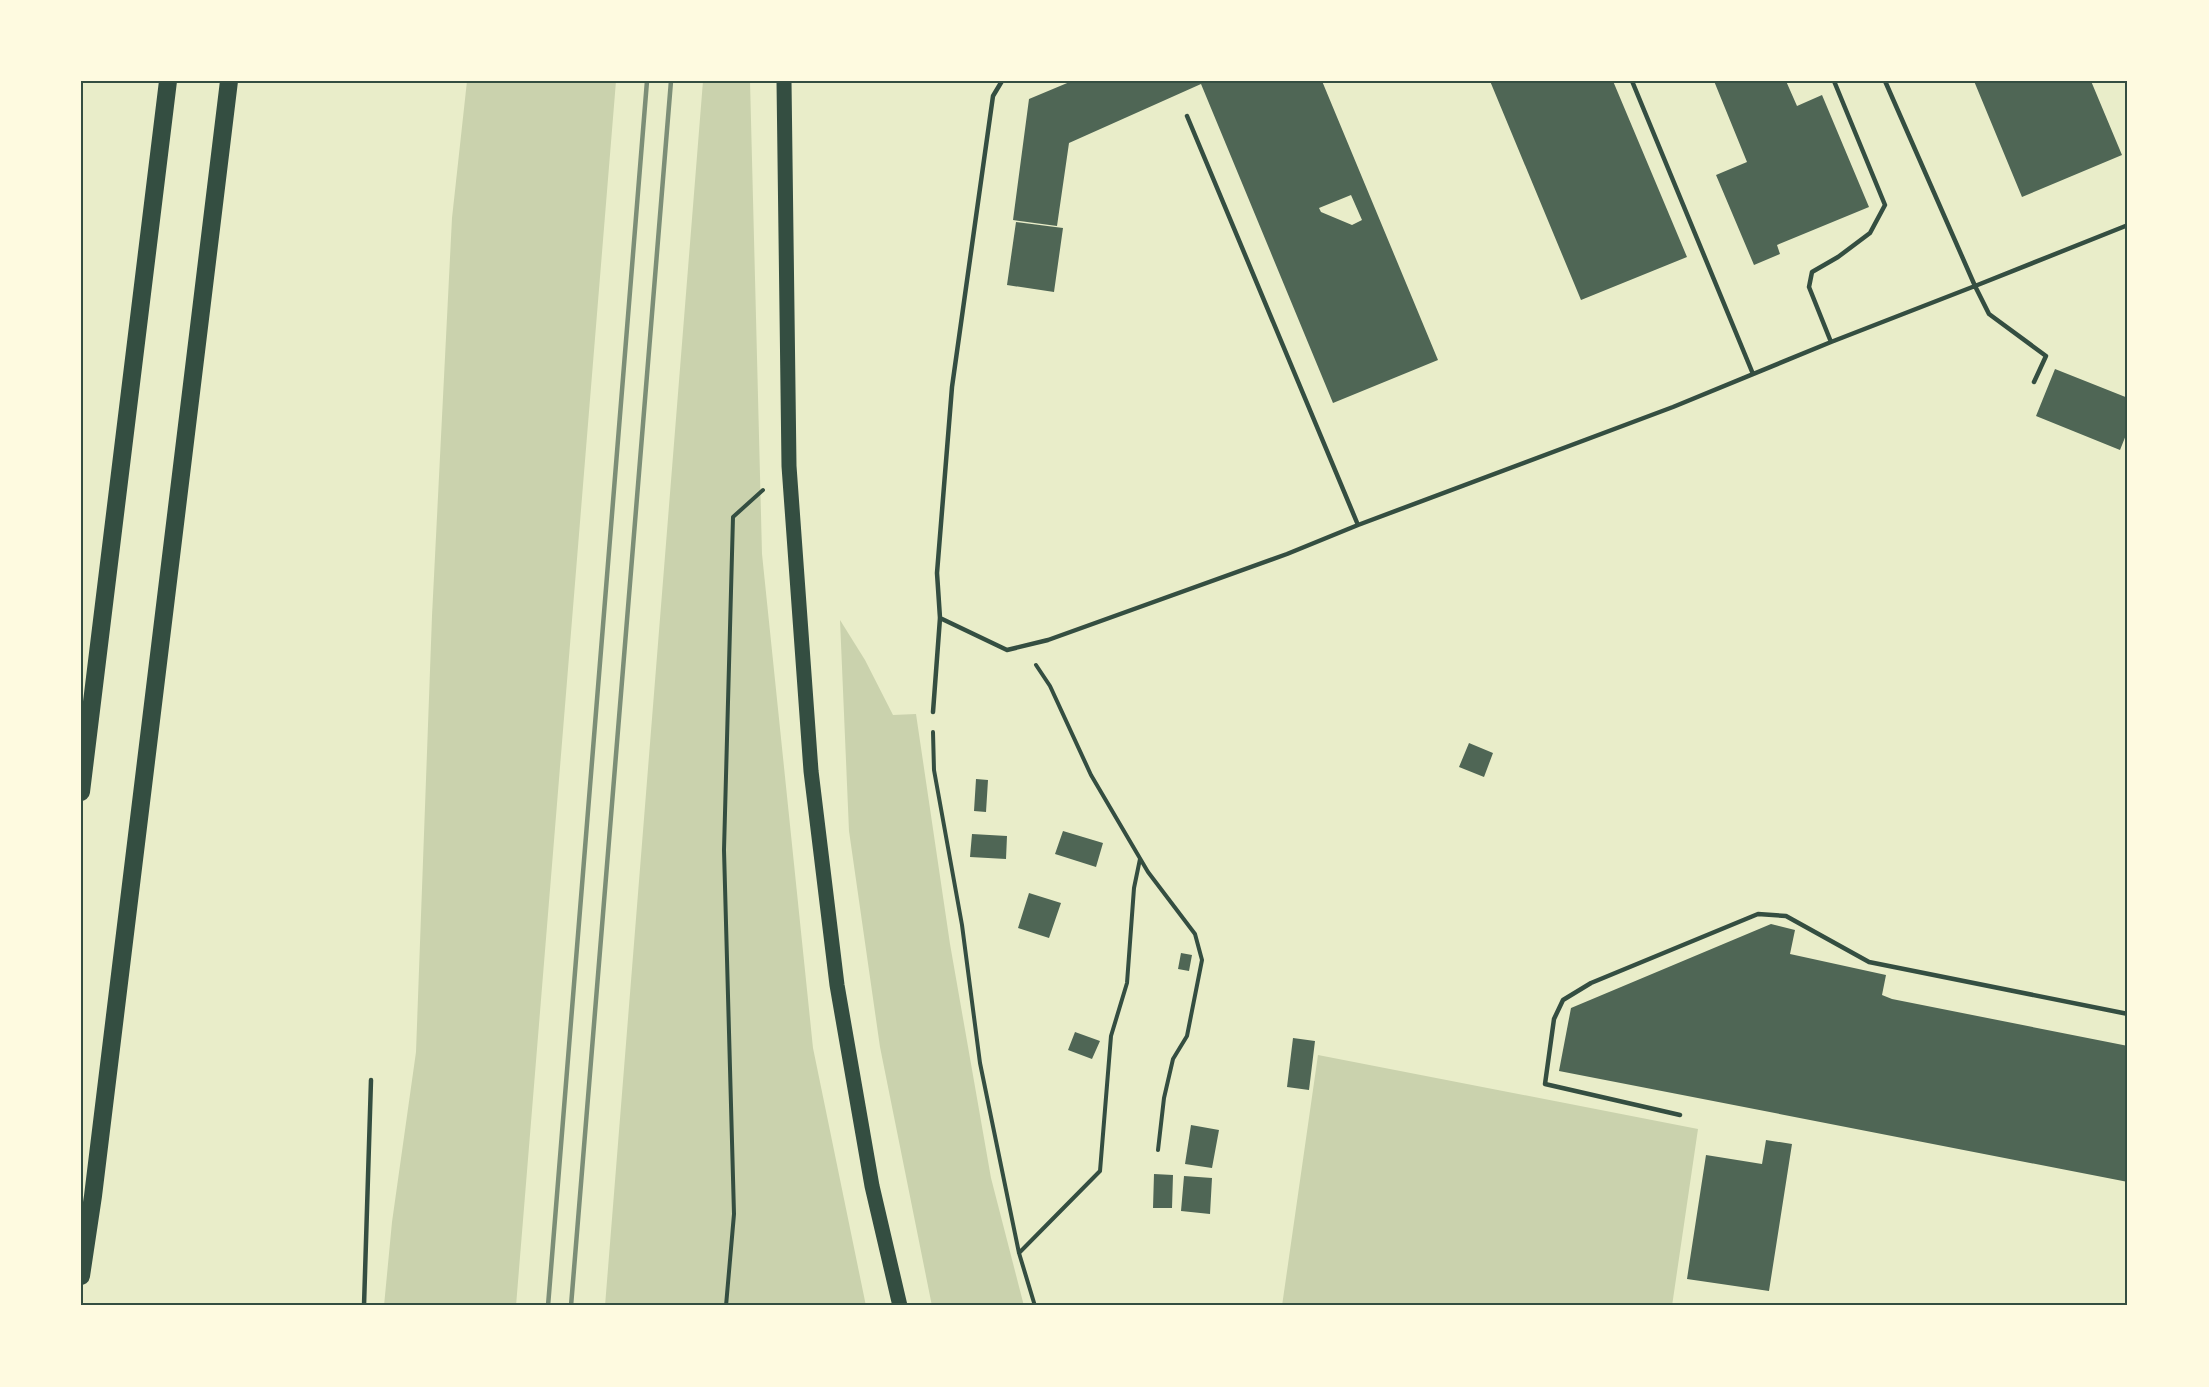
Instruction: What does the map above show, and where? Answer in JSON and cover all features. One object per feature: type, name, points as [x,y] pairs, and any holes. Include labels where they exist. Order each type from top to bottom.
[{"type":"highway","points":[[81,792],[168,81]]},
{"type":"highway","points":[[81,1276],[229,81]]},
{"type":"main road","points":[[784,81],[789,466],[811,771],[837,985],[872,1186],[900,1306]]},
{"type":"lane","points":[[933,712],[940,618],[937,573],[952,387],[993,96],[1002,81]]},
{"type":"lane","points":[[1632,81],[1753,374]]},
{"type":"lane","points":[[1831,342],[1809,287],[1812,272],[1870,233],[1885,205],[1834,81]]},
{"type":"lane","points":[[1885,81],[1989,314],[2046,356],[2034,382]]},
{"type":"lane","points":[[1187,116],[1358,525]]},
{"type":"lane","points":[[940,618],[1007,650],[1024,648],[1287,554],[1358,525],[1673,407],[2128,225]]},
{"type":"lane","points":[[1680,1115],[1545,1084],[1554,1019],[1563,1000],[1591,983],[1758,914],[1786,916],[1869,962],[2128,1014]]},
{"type":"lane","points":[[364,1306],[371,1080]]},
{"type":"path","points":[[726,1306],[734,1214],[724,850],[733,517],[789,466]]},
{"type":"path","points":[[1024,648],[1050,686],[1091,776],[1140,859],[1195,934],[1202,960],[1186,1036],[1173,1059],[1164,1098],[1158,1150]]},
{"type":"path","points":[[933,712],[934,770],[962,925],[980,1063],[1019,1253],[1035,1306]]},
{"type":"path","points":[[1019,1253],[1100,1171],[1111,1036],[1127,983],[1134,888],[1140,859]]},
{"type":"green space","points":[[467,81],[616,81],[516,1306],[384,1306],[392,1222],[416,1052],[432,616],[452,218]]},
{"type":"green space","points":[[703,81],[750,81],[762,554],[813,1048],[866,1306],[605,1306]]},
{"type":"green space","points":[[840,620],[865,660],[893,715],[916,714],[950,944],[991,1178],[1024,1306],[932,1306],[880,1047],[849,831]]},
{"type":"green space","points":[[1318,1055],[1698,1129],[1672,1306],[1282,1306]]},
{"type":"building","points":[[1072,81],[1322,81],[1438,360],[1333,403],[1201,84],[1069,143],[1057,226],[1013,220],[1029,99]],"holes":[[[1351,195],[1362,220],[1352,225],[1321,212],[1319,208]]]},
{"type":"building","points":[[1490,81],[1613,81],[1687,257],[1581,300]]},
{"type":"building","points":[[1714,81],[1786,81],[1797,106],[1822,95],[1869,207],[1777,245],[1780,254],[1754,265],[1716,175],[1747,162]]},
{"type":"building","points":[[1974,81],[2091,81],[2122,155],[2022,197]]},
{"type":"building","points":[[1016,222],[1063,228],[1054,292],[1007,285]]},
{"type":"building","points":[[2055,369],[2128,398],[2128,430],[2120,450],[2036,416]]},
{"type":"building","points":[[1469,743],[1493,753],[1484,777],[1459,767]]},
{"type":"building","points":[[976,779],[988,780],[986,812],[974,811]]},
{"type":"building","points":[[1063,831],[1103,843],[1096,867],[1055,854]]},
{"type":"building","points":[[972,834],[1007,836],[1006,859],[970,857]]},
{"type":"building","points":[[1029,893],[1061,903],[1049,938],[1018,928]]},
{"type":"building","points":[[1771,924],[1795,930],[1790,954],[1886,975],[1882,995],[1892,999],[2128,1046],[2128,1182],[1559,1071],[1571,1008]]},
{"type":"building","points":[[1181,953],[1192,955],[1189,971],[1178,969]]},
{"type":"building","points":[[1075,1032],[1100,1041],[1092,1059],[1068,1050]]},
{"type":"building","points":[[1293,1038],[1315,1041],[1309,1090],[1287,1087]]},
{"type":"building","points":[[1191,1125],[1219,1130],[1212,1168],[1185,1164]]},
{"type":"building","points":[[1766,1140],[1792,1144],[1769,1291],[1687,1279],[1706,1155],[1762,1164]]},
{"type":"building","points":[[1154,1174],[1173,1175],[1172,1208],[1153,1208]]},
{"type":"building","points":[[1184,1176],[1212,1178],[1210,1214],[1181,1211]]},
{"type":"railway","points":[[548,1306],[647,81]]},
{"type":"railway","points":[[571,1306],[671,81]]}]
